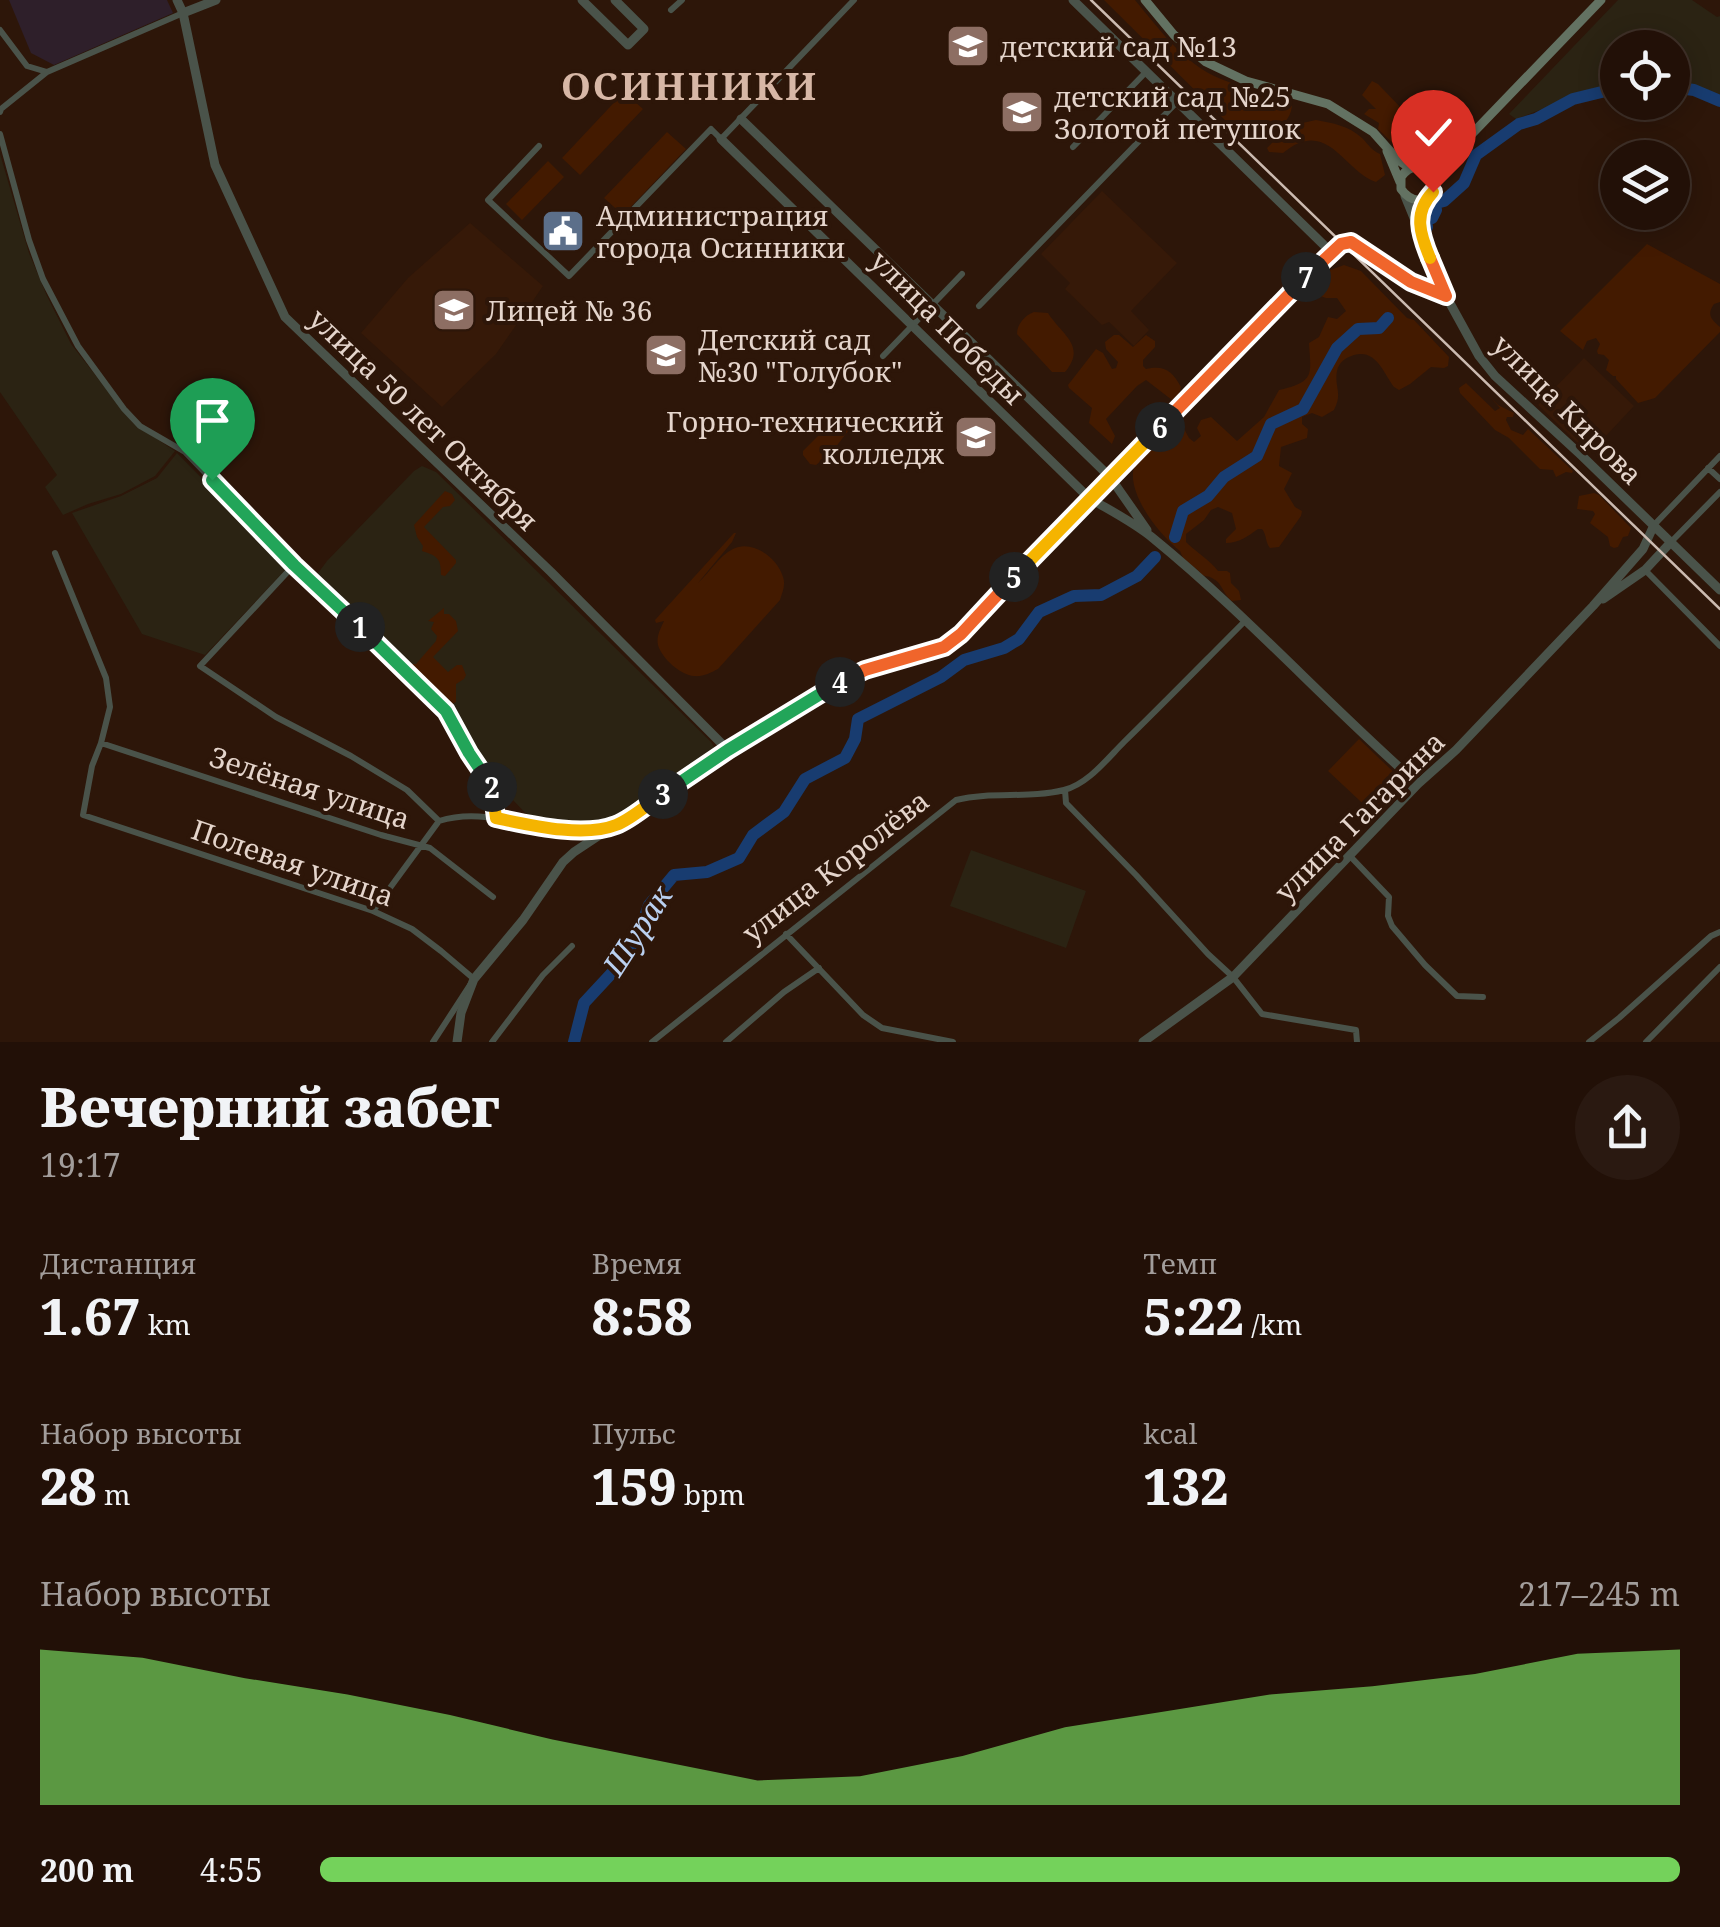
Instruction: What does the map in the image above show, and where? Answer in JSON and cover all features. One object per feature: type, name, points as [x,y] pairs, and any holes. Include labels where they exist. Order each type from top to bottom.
[{"type":"main road","points":[[1145,0],[1174,35],[1206,62],[1246,81],[1328,104],[1362,123],[1410,168]]},
{"type":"main road","points":[[1384,144],[1405,196],[1416,201],[1427,198],[1443,164],[1600,0]]},
{"type":"main road","points":[[1400,182],[1410,168],[1443,164]]},
{"type":"main road","points":[[1426,168],[1435,181]]},
{"type":"street","name":"улица 50 лет Октября","points":[[177,0],[215,165],[285,317],[551,572],[728,750]]},
{"type":"street","points":[[0,112],[47,72],[216,0]]},
{"type":"street","points":[[582,0],[628,45],[644,28],[615,0]]},
{"type":"street","points":[[671,10],[682,0]]},
{"type":"street","points":[[540,146],[488,200],[569,276],[710,129],[721,139],[854,0]]},
{"type":"street","points":[[1072,0],[1331,252]]},
{"type":"street","points":[[0,30],[27,66],[47,72]]},
{"type":"street","points":[[1073,147],[1146,72]]},
{"type":"street","points":[[978,306],[1177,102]]},
{"type":"street","name":"улица Победы","points":[[741,118],[1110,477],[1151,536]]},
{"type":"street","points":[[0,134],[43,279],[78,346],[140,426],[185,452],[294,565],[446,711],[491,783],[496,818]]},
{"type":"street","name":"улица Победы","points":[[721,139],[1089,498],[1151,536],[1418,784]]},
{"type":"street","name":"улица Кирова","points":[[1405,196],[1466,337],[1496,376],[1720,590]]},
{"type":"street","points":[[1420,235],[1420,213],[1427,198]]},
{"type":"street","points":[[434,1042],[474,979],[574,852],[843,680],[944,647],[954,640],[1344,242],[1351,242],[1411,282],[1446,296]]},
{"type":"street","points":[[883,356],[962,274]]},
{"type":"street","name":"улица Гагарина","points":[[1143,1042],[1233,976],[1418,784],[1456,750],[1593,606],[1643,549],[1654,525],[1720,456]]},
{"type":"street","points":[[1708,468],[1720,479]]},
{"type":"street","name":"улица Гагарина","points":[[1593,606],[1645,570],[1720,492]]},
{"type":"street","points":[[55,554],[106,678],[110,707],[102,744]]},
{"type":"street","points":[[294,565],[200,666],[276,717],[407,790],[439,821]]},
{"type":"street","points":[[1645,570],[1720,646]]},
{"type":"street","points":[[1245,621],[1088,777],[1065,790],[1066,803],[1233,976],[1262,1014],[1356,1030],[1357,1042]]},
{"type":"street","name":"Полевая улица","points":[[102,744],[92,766],[82,815],[373,911],[442,950],[474,979]]},
{"type":"street","name":"Зелёная улица","points":[[102,744],[430,848],[493,897]]},
{"type":"street","name":"улица Королёва","points":[[652,1042],[956,800],[975,795],[1065,790]]},
{"type":"street","points":[[373,911],[439,821],[459,815],[551,829],[616,825]]},
{"type":"street","points":[[1349,855],[1389,896],[1392,926],[1425,965],[1457,996],[1483,997]]},
{"type":"street","points":[[1590,1042],[1720,932]]},
{"type":"street","points":[[786,934],[864,1015],[882,1028],[953,1042]]},
{"type":"street","points":[[492,1042],[543,975],[572,946]]},
{"type":"street","points":[[1646,1042],[1720,967]]},
{"type":"street","points":[[726,1042],[784,992],[819,968]]},
{"type":"street","points":[[457,1042],[461,1013],[474,979]]},
{"type":"shaded area","points":[[9,0],[167,0],[173,13],[54,65],[31,53]]},
{"type":"shaded area","points":[[1104,0],[1135,0],[1174,45],[1208,73],[1288,102],[1292,106],[1286,121],[1274,130],[1242,137]]},
{"type":"shaded area","points":[[1618,0],[1692,0],[1720,16],[1720,99],[1690,88],[1690,30],[1600,30],[1600,89],[1516,119],[1509,114]]},
{"type":"shaded area","points":[[1372,81],[1431,139],[1450,123],[1456,124],[1460,132],[1438,149],[1442,152],[1436,158],[1411,161],[1378,129],[1379,123],[1364,114],[1376,109],[1362,95]]},
{"type":"shaded area","points":[[624,92],[643,109],[580,175],[562,158]]},
{"type":"shaded area","points":[[1316,120],[1357,134],[1380,154],[1385,175],[1376,182],[1324,143],[1299,143],[1283,153],[1269,152],[1267,148],[1289,126]]},
{"type":"shaded area","points":[[667,132],[686,149],[623,215],[604,198]]},
{"type":"shaded area","points":[[0,154],[29,253],[71,344],[133,423],[175,451],[155,476],[121,494],[63,515],[45,487],[57,475],[0,392]]},
{"type":"shaded area","points":[[548,161],[564,177],[522,220],[506,204]]},
{"type":"shaded area","points":[[1102,191],[1177,263],[1131,311],[1149,330],[1134,346],[1109,322],[1102,325],[1065,289],[1070,283],[1041,254]]},
{"type":"shaded area","name":"Лицей № 36","points":[[470,223],[543,286],[496,354],[442,407],[361,333],[408,278]]},
{"type":"shaded area","points":[[1647,244],[1720,284],[1720,302],[1714,304],[1710,314],[1720,332],[1655,398],[1638,403],[1616,376],[1606,370],[1609,360],[1598,354],[1600,344],[1596,338],[1587,341],[1583,350],[1560,331]]},
{"type":"shaded area","points":[[1344,265],[1361,271],[1407,318],[1414,320],[1449,357],[1448,366],[1431,367],[1399,390],[1368,355],[1354,355],[1341,363],[1334,410],[1322,417],[1312,413],[1302,417],[1302,424],[1308,429],[1307,438],[1281,447],[1279,466],[1292,473],[1284,489],[1302,511],[1279,547],[1270,548],[1262,529],[1226,543],[1236,529],[1232,513],[1218,507],[1186,534],[1186,542],[1218,571],[1230,573],[1241,600],[1232,601],[1216,580],[1201,575],[1183,558],[1156,526],[1137,494],[1134,468],[1145,451],[1171,429],[1182,425],[1194,442],[1201,436],[1197,428],[1201,420],[1211,417],[1237,441],[1264,417],[1279,390],[1305,380],[1310,370],[1309,343],[1319,337],[1328,317],[1337,319],[1346,311],[1337,298],[1320,296],[1317,288],[1328,271]]},
{"type":"shaded area","points":[[1034,312],[1048,313],[1070,341],[1074,355],[1065,372],[1052,372],[1017,334],[1022,320]]},
{"type":"shaded area","points":[[1114,335],[1133,347],[1146,335],[1155,341],[1143,366],[1167,371],[1181,387],[1172,400],[1146,380],[1137,386],[1106,419],[1115,436],[1112,444],[1089,423],[1092,408],[1068,385],[1096,349],[1112,369],[1116,368],[1118,362],[1105,342]]},
{"type":"shaded area","points":[[1584,358],[1634,406],[1589,454],[1538,405]]},
{"type":"shaded area","points":[[1466,383],[1495,411],[1500,408],[1489,396],[1514,413],[1506,420],[1511,430],[1523,435],[1528,429],[1572,473],[1556,477],[1553,470],[1540,469],[1460,393],[1459,388]]},
{"type":"shaded area","points":[[842,419],[849,430],[831,453],[816,465],[810,464],[803,451],[833,421]]},
{"type":"shaded area","points":[[177,453],[289,566],[205,655],[142,634],[72,513],[157,478]]},
{"type":"shaded area","points":[[422,466],[436,472],[711,742],[713,754],[706,761],[615,820],[584,825],[546,824],[531,819],[479,764],[448,709],[318,578],[327,561]]},
{"type":"shaded area","points":[[445,491],[455,500],[424,527],[456,560],[445,576],[441,575],[437,559],[422,551],[414,525]]},
{"type":"shaded area","points":[[1594,493],[1631,528],[1618,547],[1610,546],[1608,537],[1590,523],[1593,511],[1577,509],[1579,496]]},
{"type":"shaded area","points":[[734,533],[732,542],[698,583],[728,552],[748,546],[776,563],[784,580],[782,595],[718,669],[697,676],[683,673],[663,656],[658,638],[664,621],[655,620]]},
{"type":"shaded area","points":[[444,608],[444,614],[456,621],[458,631],[433,657],[448,672],[462,665],[466,675],[456,684],[456,702],[449,706],[404,663],[406,659],[416,664],[436,641],[431,629],[434,622],[428,621]]},
{"type":"shaded area","points":[[1359,739],[1404,782],[1374,814],[1328,771]]},
{"type":"shaded area","points":[[971,850],[1086,891],[1066,948],[950,906]]},
{"type":"waterway","name":"Шурак","points":[[1690,89],[1720,101]]},
{"type":"waterway","name":"Шурак","points":[[1427,227],[1426,221],[1432,218],[1436,203],[1444,201],[1464,183],[1476,155],[1519,124],[1573,99],[1600,92]]},
{"type":"waterway","name":"Шурак","points":[[1175,537],[1183,511],[1257,456],[1271,424],[1303,409],[1337,348],[1358,329],[1379,328],[1388,318]]},
{"type":"waterway","name":"Шурак","points":[[574,1042],[584,1003],[623,961],[649,905],[674,875],[707,872],[739,858],[753,835],[784,812],[805,779],[845,758],[855,739],[858,719],[941,677],[964,660],[1004,648],[1019,639],[1039,612],[1074,596],[1101,595],[1137,576],[1155,557]]},
{"type":"tram line","points":[[1091,0],[1720,609]]},
{"type":"place","name":"детский сад №13","points":[[968,46]]},
{"type":"place","name":"детский сад №25 Золотой петушок","points":[[1022,112]]},
{"type":"place","name":"Администрация города Осинники","points":[[563,231]]},
{"type":"place","name":"Лицей № 36","points":[[454,310]]},
{"type":"place","name":"Детский сад №30 \"Голубок\"","points":[[666,355]]},
{"type":"place","name":"Горно-технический колледж","points":[[976,437]]},
{"type":"district","name":"ОСИННИКИ","points":[[690,85]]},
{"type":"route","points":[[212,480],[446,711],[491,783],[496,818],[551,829],[616,825],[843,680],[944,647],[954,640],[1341,244],[1351,242],[1411,282],[1446,296],[1420,235],[1420,213],[1433,192]]}]
